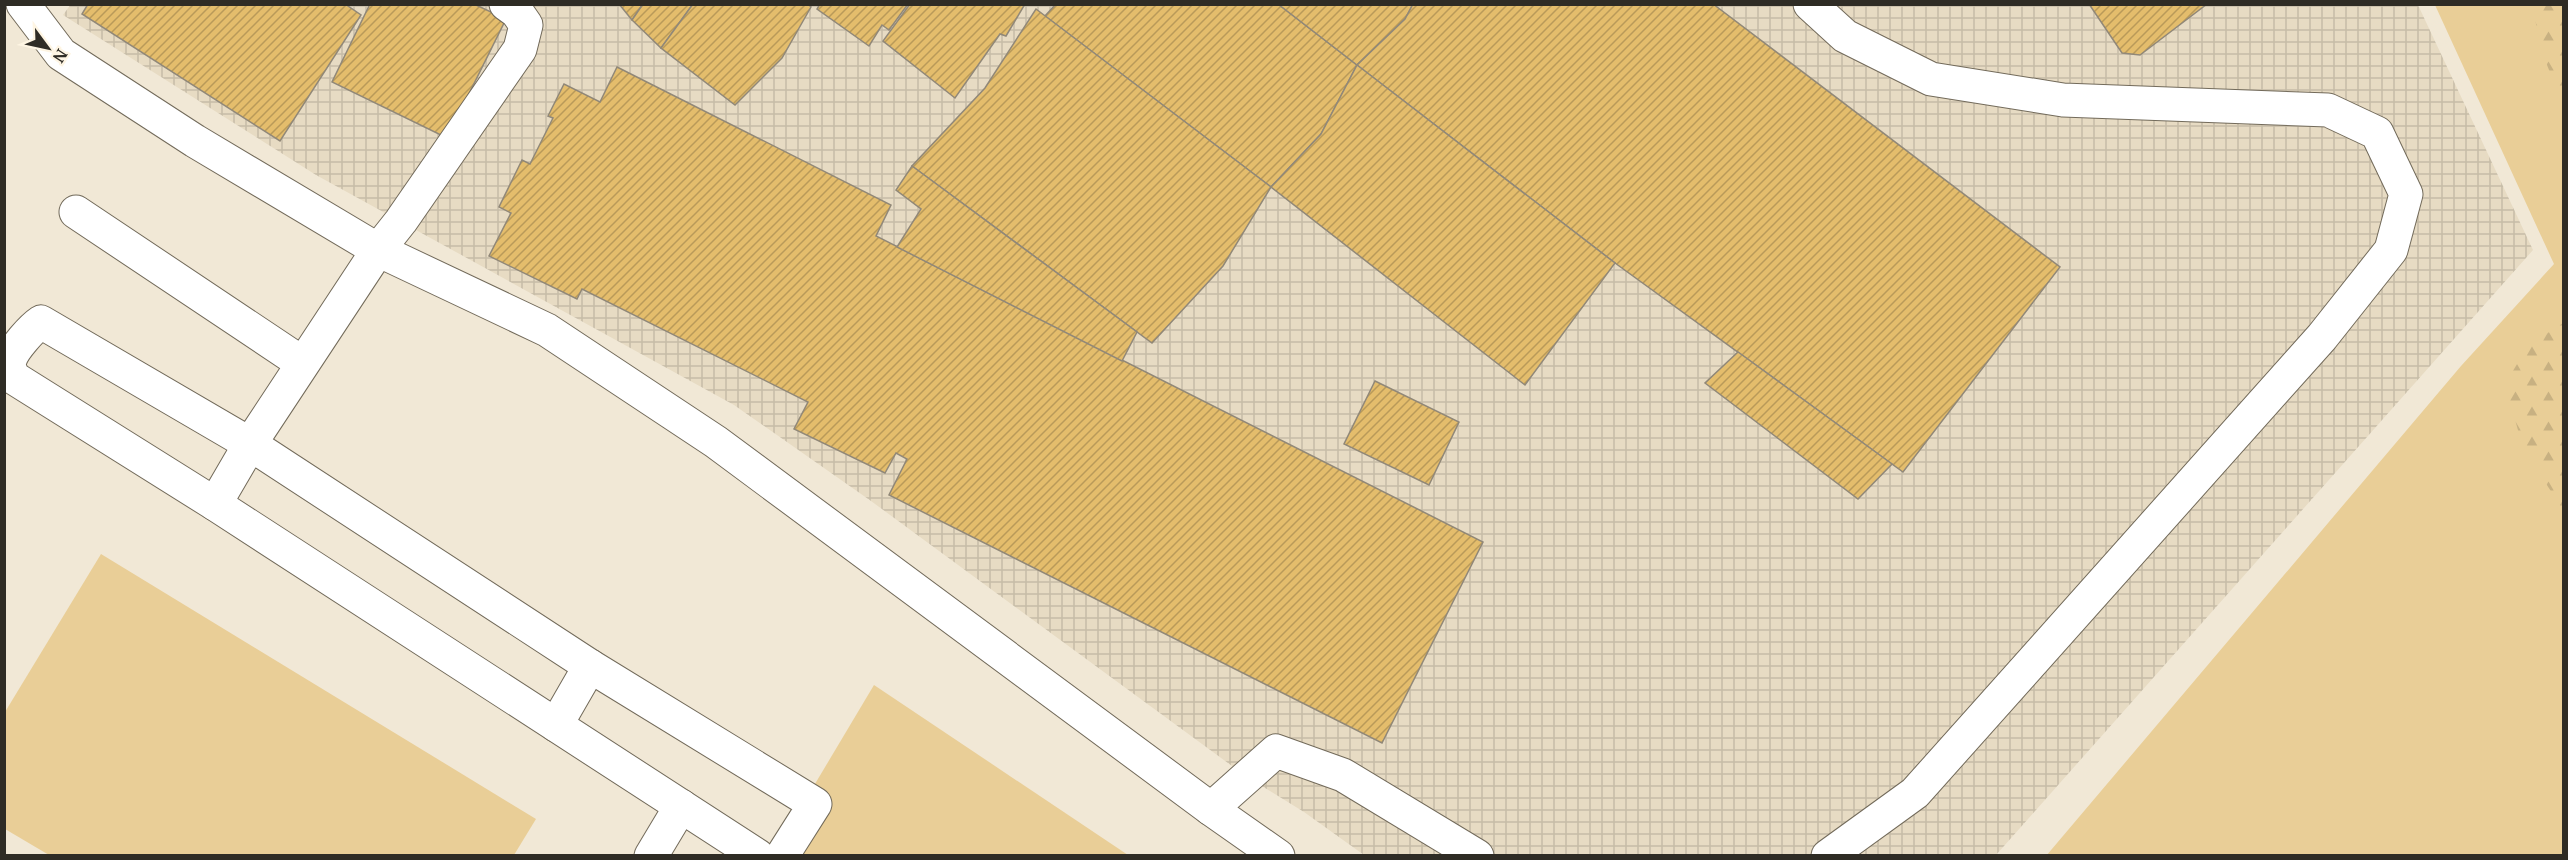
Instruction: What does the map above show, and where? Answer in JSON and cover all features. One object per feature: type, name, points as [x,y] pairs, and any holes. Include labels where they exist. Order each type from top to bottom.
[{"type":"lane","points":[[23,4],[61,54],[195,141],[378,250],[547,330],[716,442],[1211,809],[1278,855]]},
{"type":"lane","points":[[215,504],[302,363],[378,250],[401,221],[520,49],[526,25],[517,12],[506,4]]},
{"type":"lane","points":[[1810,4],[1845,36],[1931,79],[2063,100],[2328,110],[2377,133],[2406,194],[2391,249],[2322,337],[1916,793],[1828,855]]},
{"type":"lane","points":[[76,212],[302,363]]},
{"type":"lane","points":[[758,855],[215,504],[14,378],[9,369],[10,359],[33,327],[41,322],[250,444],[590,666],[815,804],[782,855]]},
{"type":"lane","points":[[556,725],[590,666]]},
{"type":"lane","points":[[1211,809],[1276,751],[1343,775],[1477,855]]},
{"type":"lane","points":[[651,855],[681,806]]},
{"type":"shaded area","points":[[71,4],[2418,5],[2533,250],[1996,855],[1364,855],[1304,812],[1247,777],[871,501],[734,405],[316,175],[63,15]]},
{"type":"green space","points":[[2435,5],[2563,5],[2563,855],[2046,856],[2461,366],[2554,264]]},
{"type":"green space","points":[[2531,5],[2563,5],[2563,104],[2547,65]]},
{"type":"green space","points":[[2563,323],[2563,510],[2523,448],[2505,384],[2528,346]]},
{"type":"green space","points":[[101,554],[536,819],[514,855],[49,855],[5,829],[5,712]]},
{"type":"green space","points":[[874,685],[1128,855],[772,856]]},
{"type":"building","points":[[88,4],[345,4],[361,15],[280,141],[82,14]]},
{"type":"building","points":[[370,4],[474,4],[506,19],[447,138],[332,82]]},
{"type":"building","points":[[619,4],[643,4],[632,20]]},
{"type":"building","points":[[643,4],[693,4],[661,48],[632,20]]},
{"type":"building","points":[[693,4],[808,4],[811,7],[782,58],[735,105],[661,48]]},
{"type":"building","points":[[820,4],[908,4],[889,30],[882,25],[869,46],[817,9]]},
{"type":"building","points":[[910,4],[1025,4],[1006,36],[1000,34],[955,98],[883,41]]},
{"type":"building","points":[[1056,4],[1278,4],[1357,65],[1321,134],[1271,187],[1045,16]]},
{"type":"building","points":[[1278,4],[1413,4],[1405,19],[1357,65]]},
{"type":"building","points":[[1413,4],[1713,4],[2060,267],[1903,472],[1615,263],[1357,65],[1405,19]]},
{"type":"building","points":[[2089,4],[2207,4],[2140,55],[2122,53]]},
{"type":"building","points":[[1036,9],[1271,187],[1223,266],[1152,343],[912,166],[985,88]]},
{"type":"building","points":[[1357,65],[1615,263],[1525,385],[1271,187],[1321,134]]},
{"type":"building","points":[[617,67],[891,205],[876,236],[1483,542],[1382,743],[889,495],[907,459],[896,453],[885,473],[794,429],[808,402],[582,289],[577,299],[489,256],[511,213],[499,207],[522,160],[530,164],[553,118],[548,116],[564,84],[600,102]]},
{"type":"building","points":[[912,166],[1137,332],[1122,361],[897,247],[921,209],[896,190]]},
{"type":"building","points":[[1738,352],[1892,464],[1858,499],[1705,383]]},
{"type":"building","points":[[1375,381],[1459,422],[1429,485],[1344,444]]}]
